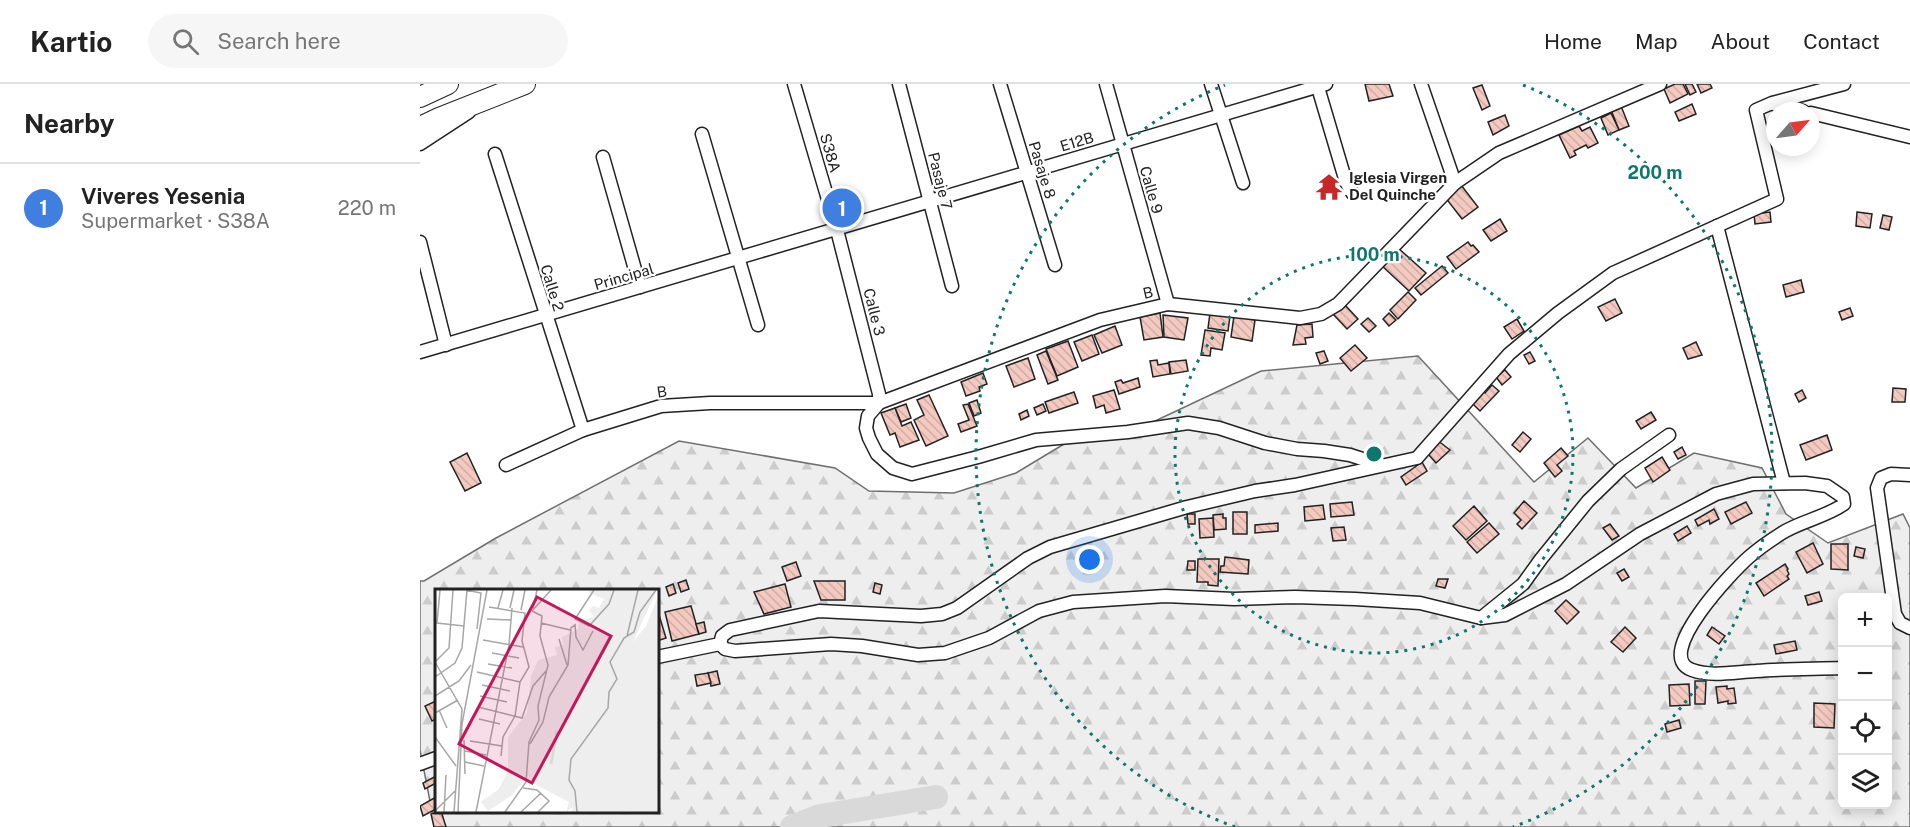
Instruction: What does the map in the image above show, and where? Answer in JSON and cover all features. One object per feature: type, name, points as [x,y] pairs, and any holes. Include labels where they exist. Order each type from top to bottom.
[{"type":"highway","points":[[420,127],[525,84]]},
{"type":"street","name":"S38A","points":[[794,84],[837,230]]},
{"type":"street","name":"Pasaje 7","points":[[899,84],[952,286]]},
{"type":"street","name":"Pasaje 8","points":[[1000,84],[1055,265]]},
{"type":"street","name":"Calle 9","points":[[1106,84],[1168,304]]},
{"type":"street","points":[[1211,84],[1243,183]]},
{"type":"street","points":[[1421,84],[1455,183]]},
{"type":"street","name":"B","points":[[506,465],[583,430],[661,406],[710,403],[879,403],[1100,320],[1168,304],[1300,318],[1321,314],[1338,304],[1455,183],[1499,153],[1660,84]]},
{"type":"street","points":[[1776,102],[1844,84]]},
{"type":"street","points":[[1320,85],[1346,182],[1353,194]]},
{"type":"street","name":"E12B","points":[[837,230],[1320,85]]},
{"type":"street","points":[[420,144],[450,126],[483,101]]},
{"type":"street","points":[[1766,106],[1756,110],[1766,152]]},
{"type":"street","points":[[1820,115],[1910,137]]},
{"type":"street","points":[[702,134],[758,325]]},
{"type":"street","name":"Calle 2","points":[[495,154],[583,430]]},
{"type":"street","points":[[720,644],[722,636],[730,630],[819,611],[921,616],[942,614],[957,608],[1028,558],[1050,547],[1187,507],[1417,458],[1509,354],[1558,313],[1613,273],[1777,199],[1767,156]]},
{"type":"street","points":[[603,158],[640,287]]},
{"type":"street","points":[[1717,226],[1784,483]]},
{"type":"street","name":"Principal","points":[[420,352],[837,230]]},
{"type":"street","name":"Calle 3","points":[[837,230],[879,394],[879,403]]},
{"type":"street","points":[[420,242],[446,345]]},
{"type":"street","points":[[879,403],[868,416],[866,428],[869,438],[877,454],[893,468],[912,474],[1036,440],[1128,432],[1188,423],[1219,428],[1265,443],[1350,455],[1381,465]]},
{"type":"street","points":[[1481,618],[1523,584],[1588,501],[1621,469],[1669,435]]},
{"type":"street","points":[[1910,475],[1892,474],[1881,478],[1877,488],[1896,614],[1900,622],[1910,628]]},
{"type":"street","points":[[720,644],[725,649],[735,651],[831,644],[862,646],[918,656],[945,652],[989,638],[1039,611],[1073,602],[1165,596],[1234,599],[1295,597],[1409,602],[1481,618],[1505,615],[1566,584],[1640,534],[1716,494],[1753,484],[1805,483],[1827,486],[1843,497],[1844,504],[1836,510],[1784,532],[1749,557],[1714,593],[1686,633],[1680,652],[1683,663],[1690,670],[1715,674],[1838,668]]},
{"type":"street","points":[[658,657],[720,644]]},
{"type":"street","points":[[420,764],[435,758]]},
{"type":"green space","points":[[1418,356],[1534,482],[1588,438],[1636,488],[1694,453],[1762,468],[1786,514],[1828,543],[1903,514],[1910,528],[1910,827],[435,827],[420,750],[420,581],[424,581],[496,538],[679,441],[835,468],[869,491],[954,493],[1016,473],[1074,438],[1153,422],[1261,371]]},
{"type":"building","points":[[1365,84],[1389,84],[1393,96],[1369,101]]},
{"type":"building","points":[[1675,84],[1683,84],[1688,94],[1670,103],[1664,89]]},
{"type":"building","points":[[1685,84],[1692,84],[1696,92],[1690,95]]},
{"type":"building","points":[[1697,84],[1710,84],[1712,88],[1701,93]]},
{"type":"building","points":[[1482,85],[1490,106],[1482,110],[1473,88]]},
{"type":"building","points":[[1692,104],[1696,114],[1679,121],[1675,112]]},
{"type":"building","points":[[1621,106],[1629,126],[1619,130],[1611,110]]},
{"type":"building","points":[[1611,113],[1619,130],[1608,135],[1601,118]]},
{"type":"building","points":[[1505,115],[1509,126],[1493,135],[1488,122]]},
{"type":"building","points":[[1579,126],[1582,131],[1590,127],[1598,143],[1588,148],[1586,145],[1574,151],[1576,155],[1570,158],[1559,135]]},
{"type":"building","points":[[1461,185],[1478,207],[1462,219],[1445,197]]},
{"type":"building","points":[[1770,212],[1771,222],[1755,224],[1754,214]]},
{"type":"building","points":[[1857,212],[1872,214],[1870,228],[1856,226]]},
{"type":"building","points":[[1883,215],[1892,217],[1889,230],[1880,228]]},
{"type":"building","points":[[1500,219],[1507,231],[1491,241],[1483,230]]},
{"type":"building","points":[[1468,242],[1479,252],[1456,269],[1447,257]]},
{"type":"building","points":[[1397,247],[1426,273],[1409,291],[1381,265]]},
{"type":"building","points":[[1442,266],[1448,273],[1421,295],[1415,288]]},
{"type":"building","points":[[1801,280],[1804,292],[1786,297],[1783,285]]},
{"type":"building","points":[[1408,292],[1416,300],[1398,319],[1390,310]]},
{"type":"building","points":[[1615,299],[1622,313],[1606,321],[1598,307]]},
{"type":"building","points":[[1344,304],[1358,319],[1347,329],[1333,314]]},
{"type":"building","points":[[1850,308],[1853,316],[1842,320],[1839,312]]},
{"type":"building","points":[[1160,313],[1163,337],[1144,340],[1140,317]]},
{"type":"building","points":[[1210,313],[1230,316],[1228,331],[1208,328]]},
{"type":"building","points":[[1389,313],[1396,320],[1389,326],[1383,319]]},
{"type":"building","points":[[1163,315],[1188,318],[1184,340],[1164,337]]},
{"type":"building","points":[[1234,316],[1255,320],[1252,341],[1231,337]]},
{"type":"building","points":[[1368,318],[1376,326],[1369,332],[1361,324]]},
{"type":"building","points":[[1517,319],[1524,331],[1512,339],[1504,327]]},
{"type":"building","points":[[1312,324],[1313,337],[1305,338],[1306,344],[1293,345],[1297,325]]},
{"type":"building","points":[[1115,326],[1122,345],[1102,353],[1094,335]]},
{"type":"building","points":[[1205,330],[1225,333],[1222,350],[1211,348],[1210,356],[1201,355]]},
{"type":"building","points":[[1092,335],[1099,354],[1082,361],[1074,342]]},
{"type":"building","points":[[1068,341],[1078,367],[1057,376],[1046,349]]},
{"type":"building","points":[[1696,342],[1702,355],[1688,359],[1683,348]]},
{"type":"building","points":[[1355,345],[1367,358],[1351,371],[1340,358]]},
{"type":"building","points":[[1046,351],[1058,380],[1048,384],[1037,355]]},
{"type":"building","points":[[1324,351],[1328,361],[1320,364],[1316,353]]},
{"type":"building","points":[[1530,352],[1535,361],[1529,364],[1524,355]]},
{"type":"building","points":[[1028,358],[1035,379],[1014,387],[1006,366]]},
{"type":"building","points":[[1157,360],[1158,365],[1169,363],[1170,374],[1153,377],[1150,361]]},
{"type":"building","points":[[1186,360],[1188,371],[1171,374],[1169,362]]},
{"type":"building","points":[[1505,370],[1511,377],[1502,385],[1496,377]]},
{"type":"building","points":[[983,373],[987,384],[979,387],[980,391],[966,396],[961,382]]},
{"type":"building","points":[[1138,378],[1140,387],[1119,394],[1115,382],[1121,380],[1123,383]]},
{"type":"building","points":[[1492,385],[1499,391],[1480,411],[1471,402],[1482,390],[1485,393]]},
{"type":"building","points":[[1893,388],[1906,389],[1905,402],[1892,402]]},
{"type":"building","points":[[1114,390],[1120,409],[1106,413],[1104,405],[1096,408],[1093,396]]},
{"type":"building","points":[[1802,390],[1806,398],[1799,402],[1795,394]]},
{"type":"building","points":[[1074,392],[1078,403],[1049,413],[1045,402]]},
{"type":"building","points":[[929,395],[948,436],[926,446],[914,420],[924,415],[917,400]]},
{"type":"building","points":[[977,400],[981,413],[974,416],[969,403]]},
{"type":"building","points":[[906,404],[911,418],[901,422],[895,408]]},
{"type":"building","points":[[968,404],[977,426],[961,432],[958,424],[969,420],[963,405]]},
{"type":"building","points":[[1043,404],[1046,411],[1037,415],[1034,408]]},
{"type":"building","points":[[895,408],[902,426],[911,422],[919,440],[900,447],[895,433],[890,435],[881,413]]},
{"type":"building","points":[[1027,410],[1029,416],[1021,420],[1019,414]]},
{"type":"building","points":[[1651,412],[1656,420],[1641,429],[1636,421]]},
{"type":"building","points":[[1523,432],[1531,439],[1520,452],[1512,445]]},
{"type":"building","points":[[1827,435],[1832,450],[1806,460],[1800,445]]},
{"type":"building","points":[[1437,440],[1450,450],[1436,463],[1428,454]]},
{"type":"building","points":[[1682,447],[1686,455],[1678,459],[1674,452]]},
{"type":"building","points":[[1561,448],[1568,456],[1557,465],[1562,471],[1555,477],[1544,463]]},
{"type":"building","points":[[467,453],[481,483],[465,491],[450,462]]},
{"type":"building","points":[[1662,457],[1670,470],[1653,482],[1645,468]]},
{"type":"building","points":[[1422,462],[1427,471],[1406,485],[1401,477]]},
{"type":"building","points":[[1524,501],[1537,513],[1522,529],[1517,524],[1521,520],[1514,513]]},
{"type":"building","points":[[1352,502],[1354,515],[1331,517],[1330,504]]},
{"type":"building","points":[[1746,502],[1752,513],[1731,524],[1725,512]]},
{"type":"building","points":[[1323,505],[1325,519],[1305,521],[1304,507]]},
{"type":"building","points":[[1474,506],[1487,521],[1466,540],[1453,526]]},
{"type":"building","points":[[1714,509],[1719,519],[1710,524],[1709,520],[1698,526],[1695,520]]},
{"type":"building","points":[[1233,512],[1247,512],[1247,534],[1233,534]]},
{"type":"building","points":[[1187,514],[1195,514],[1195,524],[1188,524]]},
{"type":"building","points":[[1223,514],[1223,518],[1226,518],[1226,529],[1214,530],[1213,515]]},
{"type":"building","points":[[1213,518],[1214,537],[1200,538],[1199,519]]},
{"type":"building","points":[[1278,523],[1278,531],[1255,533],[1255,525]]},
{"type":"building","points":[[1489,523],[1499,534],[1477,553],[1467,542]]},
{"type":"building","points":[[1610,524],[1619,536],[1612,540],[1603,528]]},
{"type":"building","points":[[1687,526],[1691,533],[1678,541],[1674,534]]},
{"type":"building","points":[[1344,527],[1346,540],[1333,541],[1331,528]]},
{"type":"building","points":[[1813,543],[1823,564],[1807,573],[1796,552]]},
{"type":"building","points":[[1831,544],[1848,544],[1848,570],[1831,569]]},
{"type":"building","points":[[1856,547],[1865,549],[1863,558],[1854,556]]},
{"type":"building","points":[[1225,557],[1249,560],[1248,574],[1220,572],[1221,566],[1224,566]]},
{"type":"building","points":[[1198,559],[1219,559],[1218,586],[1208,585],[1208,582],[1197,582]]},
{"type":"building","points":[[1188,561],[1195,561],[1195,570],[1187,570]]},
{"type":"building","points":[[796,562],[801,576],[787,581],[782,567]]},
{"type":"building","points":[[1785,564],[1789,579],[1764,596],[1756,583]]},
{"type":"building","points":[[1624,569],[1629,577],[1622,581],[1617,573]]},
{"type":"building","points":[[1438,579],[1448,579],[1445,588],[1436,586]]},
{"type":"building","points":[[686,580],[689,589],[681,592],[678,583]]},
{"type":"building","points":[[814,581],[845,581],[845,600],[821,600]]},
{"type":"building","points":[[875,583],[882,585],[880,594],[873,592]]},
{"type":"building","points":[[673,584],[676,593],[669,596],[666,587]]},
{"type":"building","points":[[785,584],[791,607],[764,614],[754,592]]},
{"type":"building","points":[[1819,592],[1822,601],[1808,605],[1805,596]]},
{"type":"building","points":[[1566,600],[1579,612],[1567,624],[1555,611]]},
{"type":"building","points":[[691,606],[699,634],[672,641],[665,612]]},
{"type":"building","points":[[658,616],[666,638],[658,641]]},
{"type":"building","points":[[704,622],[706,632],[699,634],[696,624]]},
{"type":"building","points":[[1625,627],[1636,638],[1623,652],[1611,642]]},
{"type":"building","points":[[1712,627],[1725,636],[1719,644],[1707,635]]},
{"type":"building","points":[[1795,641],[1797,650],[1776,654],[1774,645]]},
{"type":"building","points":[[717,671],[720,684],[711,686],[708,673]]},
{"type":"building","points":[[708,673],[711,683],[697,686],[695,675]]},
{"type":"building","points":[[1695,681],[1706,681],[1705,704],[1695,704]]},
{"type":"building","points":[[1689,684],[1690,705],[1670,706],[1669,685]]},
{"type":"building","points":[[1727,686],[1727,689],[1734,688],[1736,703],[1728,704],[1728,701],[1718,703],[1716,687]]},
{"type":"building","points":[[435,701],[435,720],[432,721],[425,706]]},
{"type":"building","points":[[1814,703],[1835,704],[1834,728],[1814,727]]},
{"type":"building","points":[[1679,720],[1681,728],[1667,732],[1665,724]]},
{"type":"building","points":[[435,777],[435,784],[425,789],[423,783]]},
{"type":"building","points":[[435,798],[435,810],[423,816],[420,806]]},
{"type":"building","points":[[441,812],[446,827],[434,827],[431,814]]},
{"type":"waterway","points":[[792,827],[820,816],[936,797]]},
{"type":"place","name":"Iglesia Virgen Del Quinche","points":[[1329,187]]},
{"type":"place","name":"Viveres Yesenia","points":[[842,208]]}]
